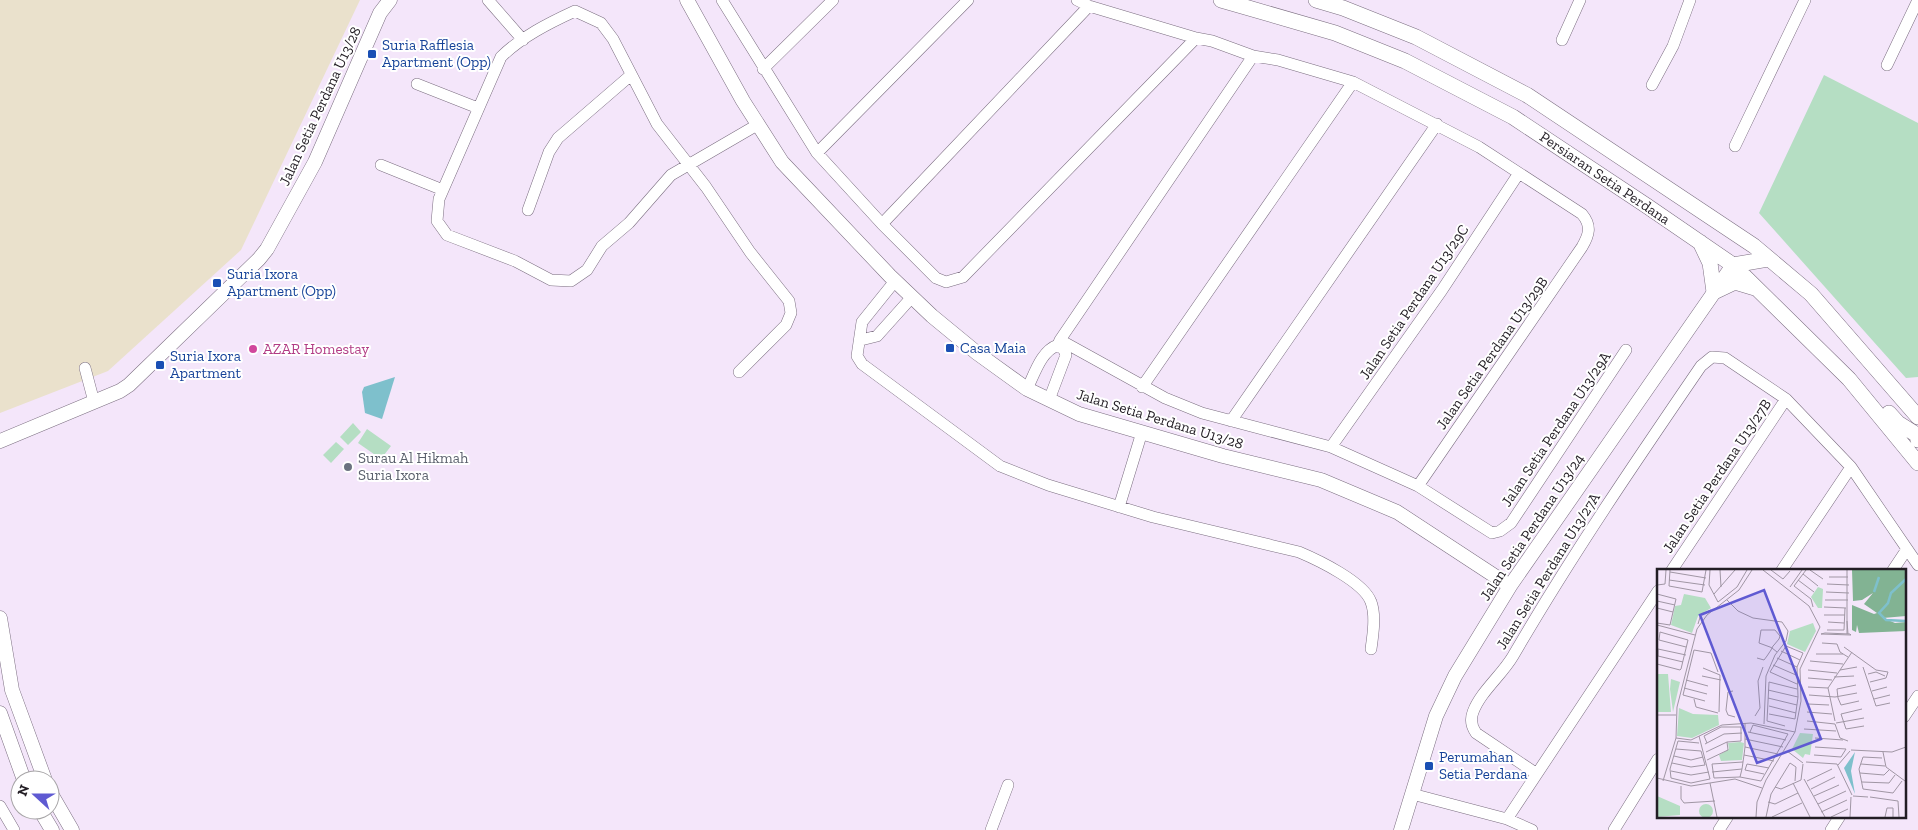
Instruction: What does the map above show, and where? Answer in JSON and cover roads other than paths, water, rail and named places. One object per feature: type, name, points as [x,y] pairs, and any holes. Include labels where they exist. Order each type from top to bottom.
[{"type":"main road","name":"Persiaran Setia Perdana","points":[[1221,0],[1335,32],[1405,61],[1513,117],[1733,265],[1827,357],[1892,428],[1918,463]]},
{"type":"main road","name":"Persiaran Setia Perdana","points":[[1316,0],[1343,8],[1416,37],[1527,95],[1732,232],[1810,294],[1918,417]]},
{"type":"main road","points":[[1732,232],[1733,265],[1768,259]]},
{"type":"main road","points":[[1700,242],[1710,263],[1714,292],[1735,282],[1759,290]]},
{"type":"main road","points":[[1827,357],[1862,383],[1898,423],[1918,436]]},
{"type":"main road","points":[[1894,388],[1918,401]]},
{"type":"street","name":"Jalan Setia Perdana U13/28","points":[[0,441],[94,402],[129,385],[267,249],[315,162],[380,13],[390,0]]},
{"type":"street","points":[[488,0],[523,40]]},
{"type":"street","name":"Jalan Setia Perdana U13/28","points":[[686,0],[757,125],[782,162],[800,184],[912,297],[977,354],[1027,388],[1079,414],[1223,456],[1321,480],[1397,512],[1510,586]]},
{"type":"street","points":[[722,0],[763,69],[817,153],[882,224],[936,278],[946,282],[963,277],[1196,38]]},
{"type":"street","points":[[763,69],[833,0]]},
{"type":"street","points":[[817,153],[968,0]]},
{"type":"street","points":[[1077,0],[1088,6],[1212,41],[1253,56],[1278,60],[1352,82],[1437,124],[1519,172]]},
{"type":"street","points":[[1562,40],[1580,0]]},
{"type":"street","points":[[1652,85],[1673,46],[1690,0]]},
{"type":"street","points":[[1735,146],[1805,0]]},
{"type":"street","points":[[1887,65],[1918,0]]},
{"type":"street","points":[[882,224],[1088,6]]},
{"type":"street","points":[[739,372],[786,325],[790,319],[791,306],[750,252],[706,187],[687,164],[657,124],[613,39],[601,23],[575,12],[553,21],[510,47],[501,57],[443,190],[437,216],[441,229],[447,235],[515,261],[551,280],[571,281],[587,270],[602,246],[622,230],[671,175],[687,164],[757,125]]},
{"type":"street","points":[[1027,388],[1049,348],[1059,342],[1253,56]]},
{"type":"street","points":[[528,210],[549,152],[558,138],[631,75]]},
{"type":"street","points":[[1142,387],[1352,82]]},
{"type":"street","points":[[417,84],[478,108]]},
{"type":"street","points":[[1231,421],[1437,124]]},
{"type":"street","points":[[381,165],[443,190]]},
{"type":"street","name":"Jalan Setia Perdana U13/29B","points":[[1418,486],[1588,236],[1589,227],[1582,214],[1519,172]]},
{"type":"street","name":"Jalan Setia Perdana U13/29C","points":[[1331,447],[1442,290],[1519,172]]},
{"type":"street","name":"Jalan Setia Perdana U13/24","points":[[1402,830],[1436,716],[1455,676],[1510,586],[1733,265]]},
{"type":"street","points":[[896,281],[862,322],[858,356],[862,364],[1000,466],[1048,485],[1119,507],[1299,552],[1314,558],[1361,588],[1369,597],[1372,604],[1371,649]]},
{"type":"street","points":[[861,340],[877,336],[912,297]]},
{"type":"street","points":[[1059,342],[1142,387],[1202,413],[1331,447],[1418,486]]},
{"type":"street","points":[[1049,400],[1066,355],[1059,342]]},
{"type":"street","name":"Jalan Setia Perdana U13/29A","points":[[1418,486],[1492,533],[1500,531],[1511,523],[1626,350]]},
{"type":"street","name":"Jalan Setia Perdana U13/27A","points":[[1537,774],[1476,733],[1472,727],[1473,713],[1507,667],[1548,596],[1701,366],[1712,357],[1726,358],[1786,399]]},
{"type":"street","points":[[84,368],[94,402]]},
{"type":"street","points":[[1786,399],[1851,468],[1918,566]]},
{"type":"street","name":"Jalan Setia Perdana U13/27B","points":[[1673,569],[1786,399]]},
{"type":"street","points":[[1119,507],[1142,432]]},
{"type":"street","points":[[1783,569],[1851,468]]},
{"type":"street","points":[[1894,569],[1907,550]]},
{"type":"street","points":[[1497,607],[1498,594],[1492,574],[1524,566]]},
{"type":"street","points":[[1506,820],[1657,593]]},
{"type":"street","points":[[0,618],[12,690],[41,770]]},
{"type":"street","points":[[1906,714],[1918,696]]},
{"type":"street","points":[[0,713],[20,770]]},
{"type":"street","points":[[1614,830],[1657,761]]},
{"type":"street","points":[[991,830],[1008,786]]},
{"type":"street","points":[[1412,794],[1506,820],[1532,830]]},
{"type":"street","points":[[0,806],[14,830]]},
{"type":"street","points":[[60,809],[72,830]]},
{"type":"street","points":[[1719,830],[1727,818]]},
{"type":"street","points":[[1831,830],[1839,818]]},
{"type":"water","points":[[395,377],[382,419],[365,413],[362,392],[364,387]]},
{"type":"place","name":"Suria Rafflesia Apartment (Opp)","points":[[372,54]]},
{"type":"place","name":"Suria Ixora Apartment (Opp)","points":[[217,283]]},
{"type":"place","name":"Casa Maia","points":[[950,348]]},
{"type":"place","name":"AZAR Homestay","points":[[253,349]]},
{"type":"place","name":"Suria Ixora Apartment","points":[[160,365]]},
{"type":"place","name":"Surau Al Hikmah Suria Ixora","points":[[348,467]]},
{"type":"place","name":"Perumahan Setia Perdana","points":[[1429,766]]}]
